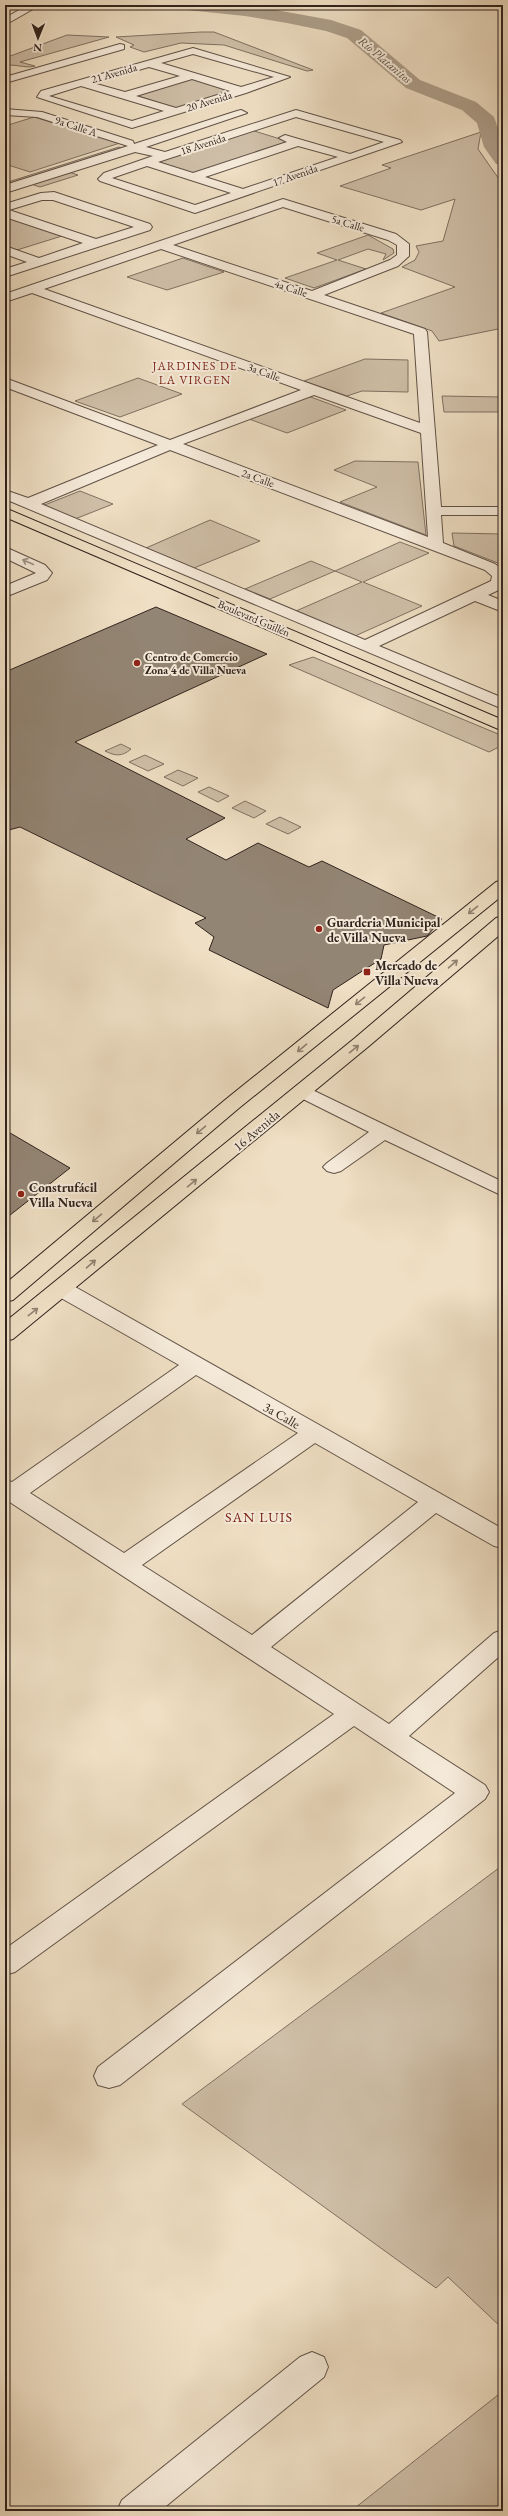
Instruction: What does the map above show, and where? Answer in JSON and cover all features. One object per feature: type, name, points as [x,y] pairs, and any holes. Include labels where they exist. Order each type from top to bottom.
[{"type":"main road","name":"Boulevard Guillén","points":[[5,512],[503,726]]},
{"type":"main road","points":[[5,1295],[232,1104],[503,886]]},
{"type":"main road","name":"16 Avenida","points":[[5,1334],[62,1290],[161,1206],[501,926]]},
{"type":"main road","points":[[127,1193],[161,1206]]},
{"type":"street","points":[[5,22],[31,5]]},
{"type":"street","points":[[5,80],[120,47]]},
{"type":"street","name":"21 Avenida","points":[[132,125],[42,97],[43,94],[82,82],[193,51],[285,77]]},
{"type":"street","points":[[148,63],[242,91]]},
{"type":"street","points":[[124,96],[192,76]]},
{"type":"street","name":"20 Avenida","points":[[132,125],[285,77]]},
{"type":"street","points":[[82,82],[175,111]]},
{"type":"street","points":[[5,189],[235,110],[208,101]]},
{"type":"street","name":"9a Calle A","points":[[5,113],[38,114],[132,145],[168,155]]},
{"type":"street","name":"18 Avenida","points":[[195,209],[104,179],[110,174],[296,113],[396,142]]},
{"type":"street","points":[[252,128],[349,157]]},
{"type":"street","points":[[193,177],[298,142]]},
{"type":"street","name":"17 Avenida","points":[[195,209],[396,142]]},
{"type":"street","points":[[5,182],[132,145]]},
{"type":"street","points":[[146,162],[243,193]]},
{"type":"street","points":[[5,208],[40,197],[56,196],[146,226],[5,273]]},
{"type":"street","name":"5a Calle","points":[[162,245],[283,203],[392,237],[403,244],[404,252],[394,263],[314,295]]},
{"type":"street","points":[[5,213],[94,243]]},
{"type":"street","points":[[5,298],[162,245]]},
{"type":"street","name":"4a Calle","points":[[162,245],[420,332],[428,431]]},
{"type":"street","points":[[5,250],[39,262]]},
{"type":"street","name":"3a Calle","points":[[32,288],[428,431]]},
{"type":"street","name":"2a Calle","points":[[5,382],[436,545],[496,571],[500,575],[498,584],[476,595]]},
{"type":"street","points":[[27,504],[169,445],[313,390]]},
{"type":"street","points":[[428,431],[436,545]]},
{"type":"street","points":[[5,494],[503,704]]},
{"type":"street","points":[[434,511],[503,511]]},
{"type":"street","points":[[5,552],[40,568],[44,573],[42,577],[5,592]]},
{"type":"street","points":[[366,646],[476,595],[503,607]]},
{"type":"street","points":[[302,1091],[503,1190]]},
{"type":"street","points":[[334,1167],[383,1131]]},
{"type":"street","name":"3a Calle","points":[[62,1290],[503,1540]]},
{"type":"street","points":[[109,2076],[475,1792],[9,1490],[195,1365]]},
{"type":"street","points":[[125,1565],[314,1432]]},
{"type":"street","points":[[253,1648],[435,1501]]},
{"type":"street","points":[[391,1737],[503,1639]]},
{"type":"street","points":[[5,1964],[354,1713]]},
{"type":"street","points":[[134,2511],[312,2367]]},
{"type":"shaded area","points":[[214,32],[313,70],[307,71],[224,45],[181,43],[144,52],[130,47],[134,45],[116,37]]},
{"type":"shaded area","points":[[67,35],[109,37],[20,62],[35,66],[5,66],[5,58]]},
{"type":"shaded area","points":[[192,79],[233,91],[176,108],[135,95]]},
{"type":"shaded area","points":[[34,117],[120,143],[30,172],[5,164],[5,126]]},
{"type":"shaded area","points":[[251,130],[290,142],[194,174],[155,162]]},
{"type":"shaded area","points":[[481,132],[478,149],[501,182],[503,189],[503,328],[439,341],[432,331],[381,313],[455,287],[402,267],[415,260],[419,252],[416,246],[443,241],[455,199],[421,210],[340,186],[391,168],[382,165]]},
{"type":"shaded area","points":[[119,147],[127,150],[5,188],[5,183]]},
{"type":"shaded area","points":[[66,171],[78,175],[40,187],[28,183]]},
{"type":"shaded area","points":[[5,216],[62,236],[17,250],[5,246]]},
{"type":"shaded area","points":[[368,235],[393,249],[394,253],[383,260],[386,254],[368,249],[338,260],[366,269],[314,288],[285,278],[337,260],[317,253]]},
{"type":"shaded area","points":[[183,258],[224,272],[167,290],[127,277]]},
{"type":"shaded area","points":[[365,359],[408,360],[408,392],[362,391],[347,396],[304,381]]},
{"type":"shaded area","points":[[138,378],[182,394],[120,417],[75,401]]},
{"type":"shaded area","points":[[308,396],[346,410],[287,433],[249,419]]},
{"type":"shaded area","points":[[442,396],[503,397],[503,412],[444,412]]},
{"type":"shaded area","points":[[355,461],[418,462],[426,535],[340,502],[377,487],[334,470]]},
{"type":"shaded area","points":[[80,491],[113,504],[75,519],[42,506]]},
{"type":"shaded area","points":[[210,520],[260,541],[194,568],[146,548]]},
{"type":"shaded area","points":[[452,533],[503,534],[503,565],[454,546]]},
{"type":"shaded area","points":[[400,542],[429,553],[363,582],[422,606],[355,636],[296,611],[362,582],[335,571]]},
{"type":"shaded area","points":[[311,561],[335,571],[270,599],[245,589]]},
{"type":"shaded area","points":[[313,657],[503,736],[503,745],[489,752],[289,665]]},
{"type":"shaded area","points":[[121,744],[131,749],[118,755],[105,751]]},
{"type":"shaded area","points":[[145,755],[164,764],[148,771],[129,762]]},
{"type":"shaded area","points":[[178,770],[198,778],[183,786],[164,777]]},
{"type":"shaded area","points":[[209,787],[229,796],[218,802],[198,792]]},
{"type":"shaded area","points":[[245,801],[266,811],[254,818],[232,808]]},
{"type":"shaded area","points":[[280,817],[301,827],[288,834],[266,824]]},
{"type":"shaded area","points":[[503,1865],[503,2329],[448,2277],[436,2288],[182,2104]]},
{"type":"shaded area","points":[[503,2391],[503,2511],[351,2511]]},
{"type":"building","points":[[156,607],[267,654],[75,742],[225,818],[186,839],[226,860],[258,843],[309,867],[322,861],[442,919],[427,936],[384,945],[381,959],[333,990],[328,1008],[209,950],[214,937],[195,923],[206,918],[20,827],[5,831],[5,672]]},
{"type":"building","name":"Construfácil Villa Nueva","points":[[5,1130],[70,1168],[5,1219]]},
{"type":"waterway","name":"Río Platanitos","points":[[187,5],[245,10],[287,17],[331,26],[354,34],[413,84],[469,106],[487,121],[494,147],[503,160]]},
{"type":"place","name":"Centro de Comercio Zona 4 de Villa Nueva","points":[[137,663]]},
{"type":"place","name":"Guarderia Municipal de Villa Nueva","points":[[319,929]]},
{"type":"place","name":"Mercado de Villa Nueva","points":[[367,972]]},
{"type":"place","name":"Construfácil Villa Nueva","points":[[21,1194]]},
{"type":"district","name":"JARDINES DE LA VIRGEN","points":[[195,373]]},
{"type":"district","name":"SAN LUIS","points":[[259,1517]]}]
